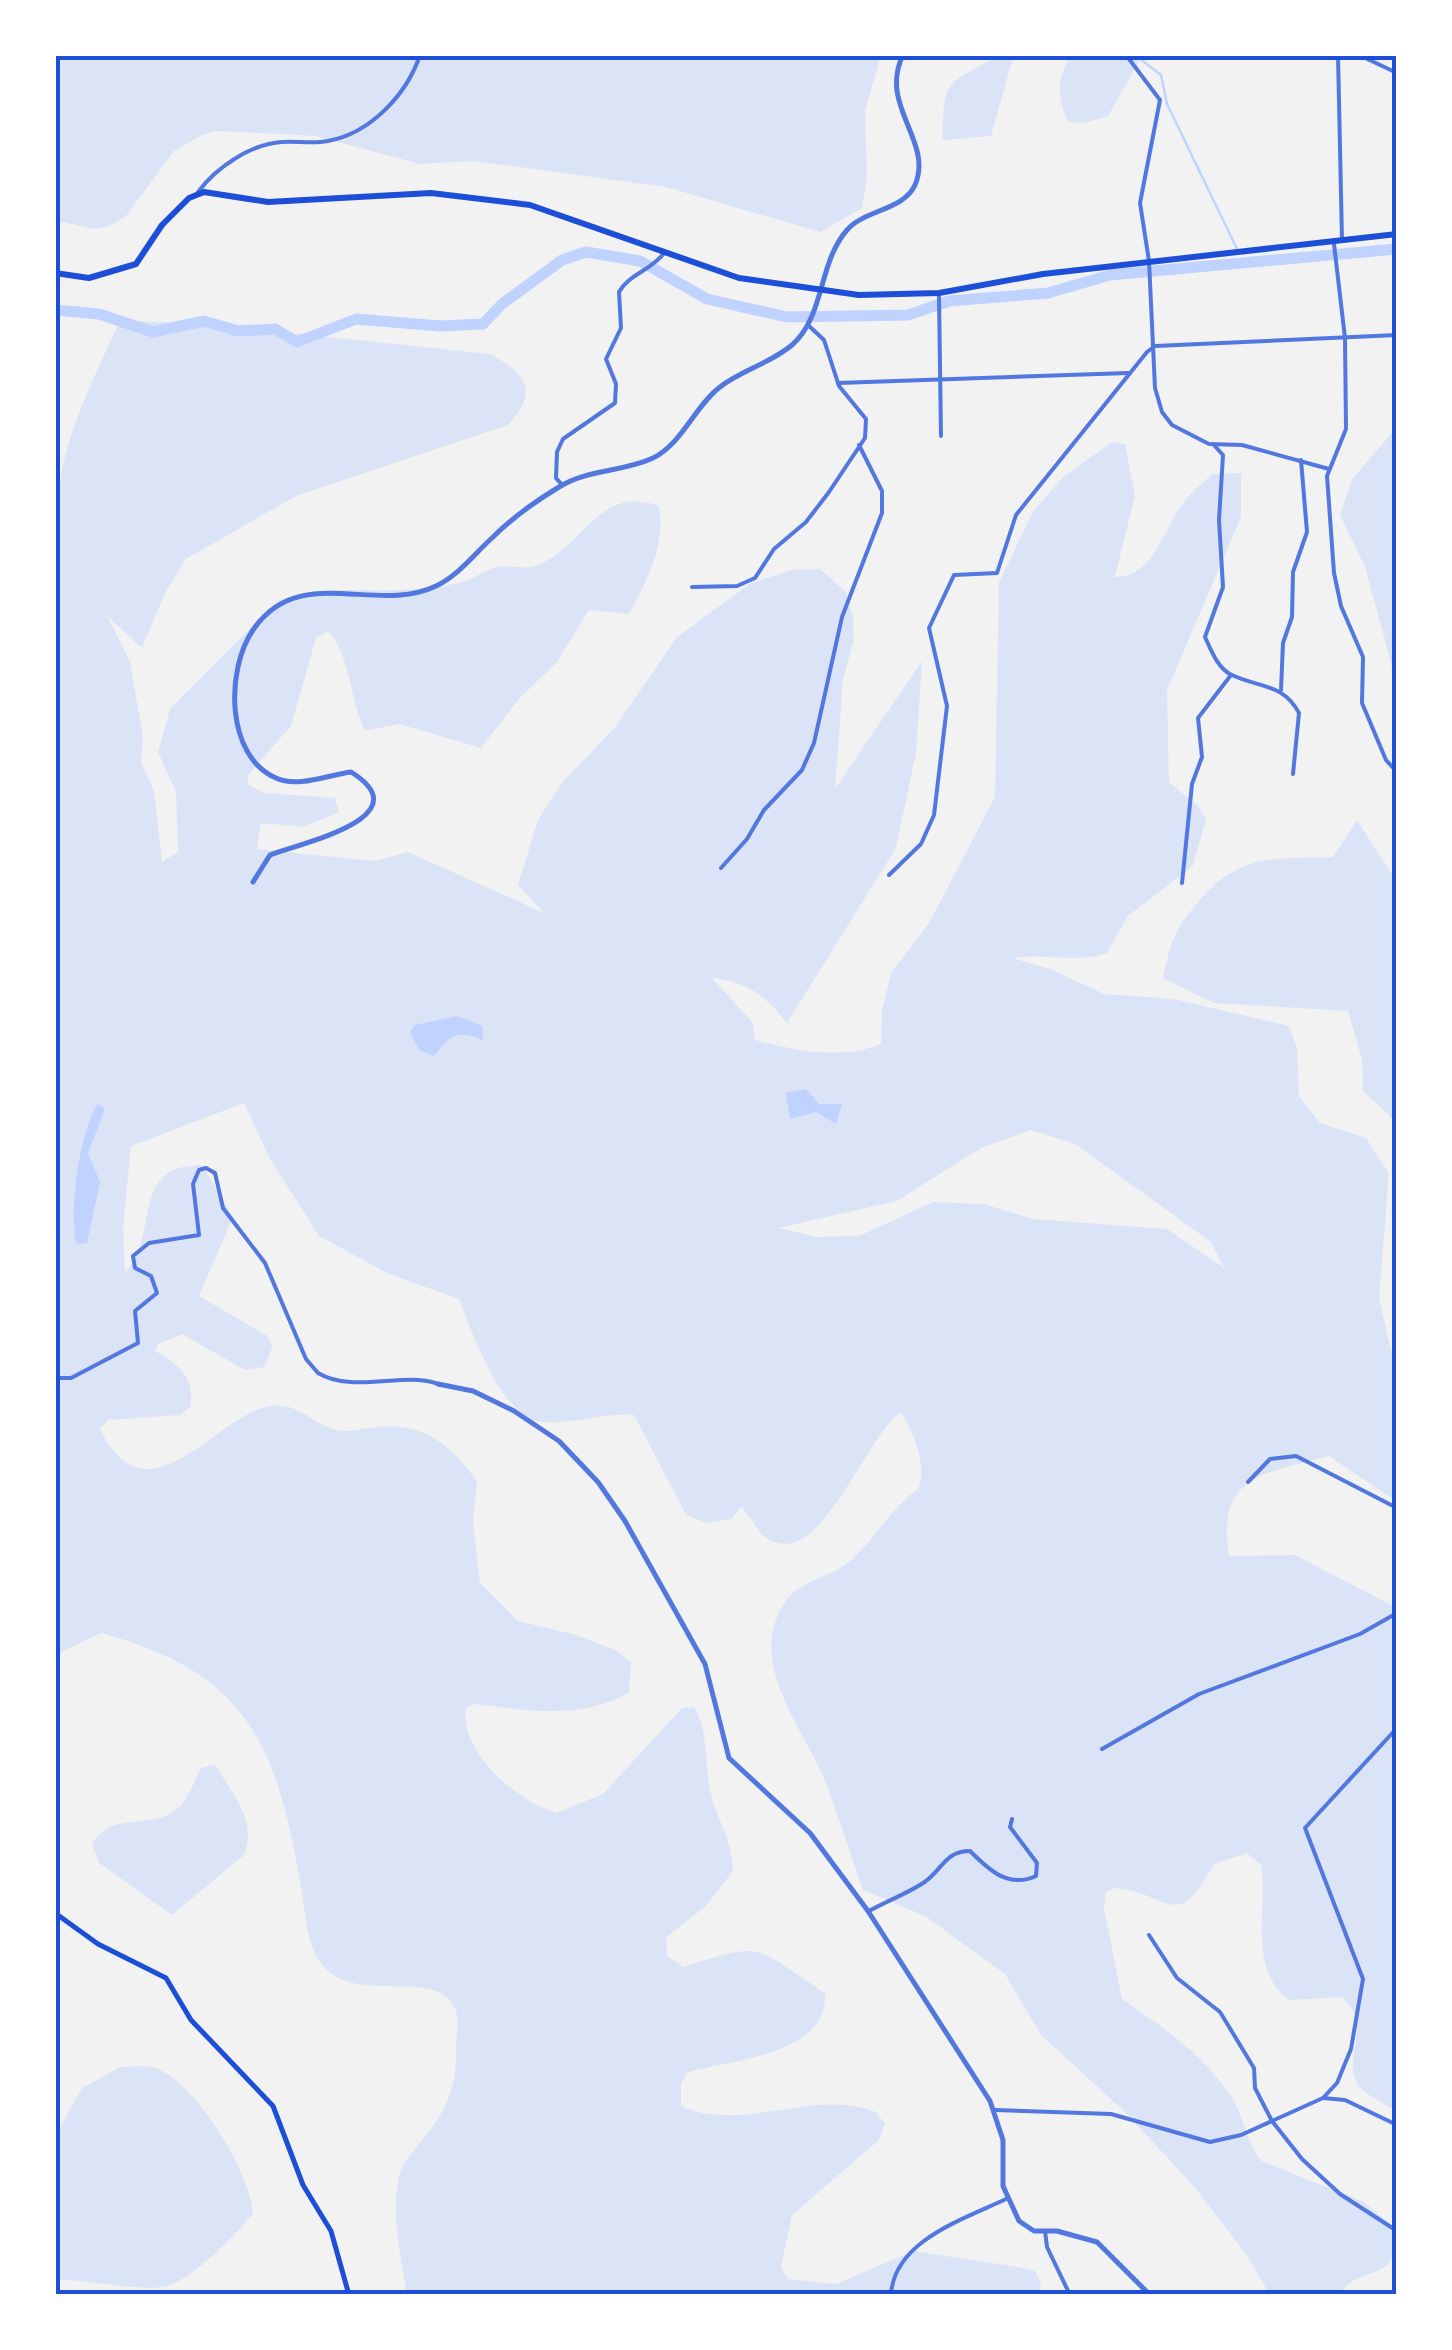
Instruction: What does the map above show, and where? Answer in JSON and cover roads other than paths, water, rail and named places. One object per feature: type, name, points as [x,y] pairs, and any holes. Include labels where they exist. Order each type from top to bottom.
[{"type":"main road","points":[[55,273],[89,278],[136,264],[162,225],[198,192],[268,202],[430,193],[530,205],[739,278],[820,291],[939,293],[1149,260],[1397,234]]},
{"type":"main road","points":[[55,1912],[98,1944],[166,1978],[191,2020],[274,2106],[303,2185],[331,2231],[348,2295]]},
{"type":"street","points":[[198,192],[221,168],[262,146],[324,142],[354,129],[404,94],[420,55]]},
{"type":"street","points":[[252,882],[270,854],[339,834],[362,821],[371,800],[368,786],[350,772],[294,782],[277,779],[252,758],[240,734],[236,673],[252,630],[266,614],[312,592],[398,595],[438,585],[493,536],[562,485],[591,472],[656,457],[718,388],[792,345],[808,325],[832,253],[847,229],[911,192],[917,180],[918,154],[897,102],[897,66],[903,55]]},
{"type":"street","points":[[1126,55],[1160,100],[1140,203],[1149,260],[1155,388],[1162,412],[1172,425],[1213,444],[1223,455],[1219,536],[1223,587],[1205,636],[1218,662],[1231,675],[1281,690],[1299,713],[1292,774]]},
{"type":"street","points":[[1338,55],[1338,243],[1346,429],[1329,469],[1326,494],[1341,606],[1363,657],[1362,703],[1386,760],[1397,772]]},
{"type":"street","points":[[1359,55],[1397,73]]},
{"type":"street","points":[[562,485],[556,478],[557,452],[563,439],[615,403],[616,384],[606,358],[621,328],[619,292],[628,280],[652,270],[665,252]]},
{"type":"street","points":[[939,293],[941,436]]},
{"type":"street","points":[[692,587],[738,586],[754,578],[774,549],[806,522],[865,438],[866,419],[838,383],[824,340],[808,325]]},
{"type":"street","points":[[889,875],[921,844],[936,798],[947,706],[930,645],[933,616],[954,575],[997,573],[1016,515],[1129,372],[1155,346],[1397,336]]},
{"type":"street","points":[[838,383],[1129,372]]},
{"type":"street","points":[[1213,444],[1242,445],[1329,469]]},
{"type":"street","points":[[722,868],[747,840],[764,810],[802,770],[814,743],[842,616],[882,513],[882,491],[860,445]]},
{"type":"street","points":[[1281,690],[1283,643],[1292,617],[1293,572],[1307,532],[1301,460]]},
{"type":"street","points":[[1182,882],[1192,784],[1202,757],[1198,718],[1231,675]]},
{"type":"street","points":[[55,1378],[72,1378],[138,1343],[135,1310],[153,1300],[156,1286],[151,1276],[136,1268],[133,1256],[149,1243],[199,1235],[194,1184],[200,1170],[206,1168],[215,1173],[224,1208],[265,1263],[306,1358],[318,1374],[371,1384],[413,1379],[473,1391],[514,1411],[559,1441],[598,1482],[625,1521],[705,1664],[728,1758],[810,1833],[868,1911],[995,2110],[1003,2140],[1002,2179],[1024,2227],[1096,2242],[1150,2295]]},
{"type":"street","points":[[1248,1482],[1270,1459],[1296,1456],[1397,1508]]},
{"type":"street","points":[[1102,1749],[1199,1694],[1360,1634],[1397,1612]]},
{"type":"street","points":[[995,2110],[1111,2114],[1210,2142],[1323,2098],[1336,2083],[1351,2049],[1363,1979],[1305,1828],[1397,1728]]},
{"type":"street","points":[[868,1911],[928,1880],[947,1857],[961,1851],[970,1851],[983,1866],[1000,1876],[1036,1876],[1038,1863],[1010,1827],[1012,1819]]},
{"type":"street","points":[[1149,1935],[1177,1978],[1220,2012],[1254,2068],[1256,2088],[1272,2121],[1331,2186],[1397,2231]]},
{"type":"street","points":[[1323,2098],[1345,2100],[1397,2125]]},
{"type":"street","points":[[891,2295],[894,2274],[908,2254],[950,2226],[1008,2198]]},
{"type":"street","points":[[1045,2230],[1047,2246],[1070,2295]]},
{"type":"water","points":[[457,1016],[482,1026],[483,1040],[460,1035],[449,1039],[434,1056],[419,1050],[410,1032],[415,1025]]},
{"type":"water","points":[[806,1089],[819,1104],[842,1104],[836,1124],[816,1112],[790,1119],[786,1093]]},
{"type":"water","points":[[98,1104],[105,1109],[88,1153],[100,1182],[87,1243],[77,1244],[77,1171],[86,1132]]},
{"type":"waterway","points":[[1135,55],[1161,75],[1167,104],[1237,249]]},
{"type":"waterway","points":[[55,310],[99,314],[153,332],[204,321],[238,331],[275,329],[297,342],[356,319],[440,326],[483,324],[502,304],[562,260],[586,252],[640,261],[707,299],[787,317],[908,315],[949,301],[1048,293],[1110,275],[1397,249]]}]
